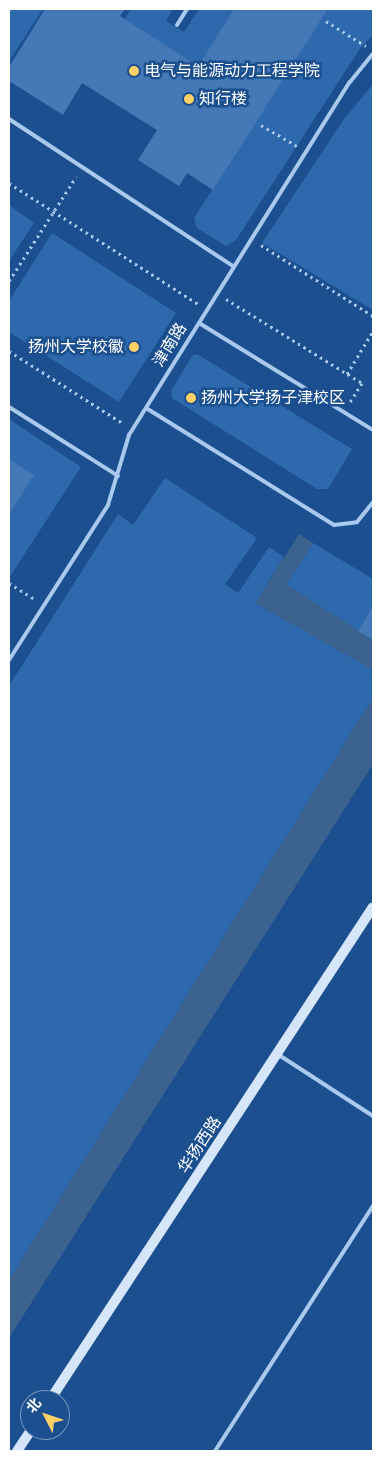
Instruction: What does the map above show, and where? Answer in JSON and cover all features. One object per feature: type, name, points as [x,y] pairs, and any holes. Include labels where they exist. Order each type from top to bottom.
[{"type":"main road","name":"华扬西路","points":[[57,1390],[373,907]]},
{"type":"main road","points":[[17,1451],[24,1440]]},
{"type":"lane","points":[[177,25],[187,9]]},
{"type":"lane","name":"津南路","points":[[9,660],[108,505],[133,430],[146,408],[350,82],[373,54]]},
{"type":"lane","points":[[9,119],[234,267]]},
{"type":"lane","points":[[199,323],[373,430]]},
{"type":"lane","points":[[9,408],[118,476]]},
{"type":"lane","points":[[146,408],[334,525],[357,522],[373,502]]},
{"type":"lane","points":[[277,1054],[373,1116]]},
{"type":"lane","points":[[215,1451],[373,1206]]},
{"type":"path","points":[[326,22],[373,50]]},
{"type":"path","points":[[261,125],[306,152]]},
{"type":"path","points":[[9,281],[82,167]]},
{"type":"path","points":[[9,183],[207,310]]},
{"type":"path","points":[[252,239],[373,316]]},
{"type":"path","points":[[217,294],[362,383],[345,413]]},
{"type":"path","points":[[346,374],[373,331]]},
{"type":"path","points":[[9,351],[133,430]]},
{"type":"path","points":[[9,583],[44,605]]},
{"type":"shaded area","points":[[9,9],[43,9],[9,61]]},
{"type":"shaded area","points":[[131,9],[173,9],[166,21],[184,32],[199,9],[234,9],[198,66],[124,20]]},
{"type":"shaded area","points":[[328,9],[373,9],[373,35],[361,47],[236,240],[226,246],[197,228],[194,218]]},
{"type":"shaded area","points":[[373,84],[373,310],[262,243],[344,119]]},
{"type":"shaded area","points":[[9,205],[34,223],[9,261]]},
{"type":"shaded area","points":[[52,233],[176,313],[119,402],[9,332],[9,301]]},
{"type":"shaded area","points":[[197,354],[352,449],[328,489],[317,489],[172,398],[171,391],[192,356]]},
{"type":"shaded area","points":[[9,419],[81,467],[9,578]]},
{"type":"shaded area","points":[[165,478],[257,538],[225,584],[238,593],[269,547],[284,557],[255,603],[371,668],[373,698],[9,1280],[9,686],[118,514],[133,525]]},
{"type":"shaded area","points":[[299,534],[313,543],[286,584],[373,640],[373,670],[255,603]]},
{"type":"shaded area","points":[[313,543],[373,579],[373,606],[358,631],[286,584]]},
{"type":"shaded area","points":[[373,698],[373,764],[9,1338],[9,1280]]},
{"type":"building","name":"知行楼","points":[[45,9],[125,9],[120,16],[198,66],[234,9],[328,9],[213,190],[187,173],[179,186],[138,160],[157,130],[82,83],[63,115],[9,81],[9,67]]},
{"type":"building","points":[[9,459],[34,475],[9,514]]},
{"type":"building","points":[[373,606],[373,640],[358,631]]},
{"type":"place","name":"电气与能源动力工程学院","points":[[134,71]]},
{"type":"place","name":"知行楼","points":[[189,99]]},
{"type":"place","name":"扬州大学校徽","points":[[134,347]]},
{"type":"place","name":"扬州大学扬子津校区","points":[[191,398]]}]
